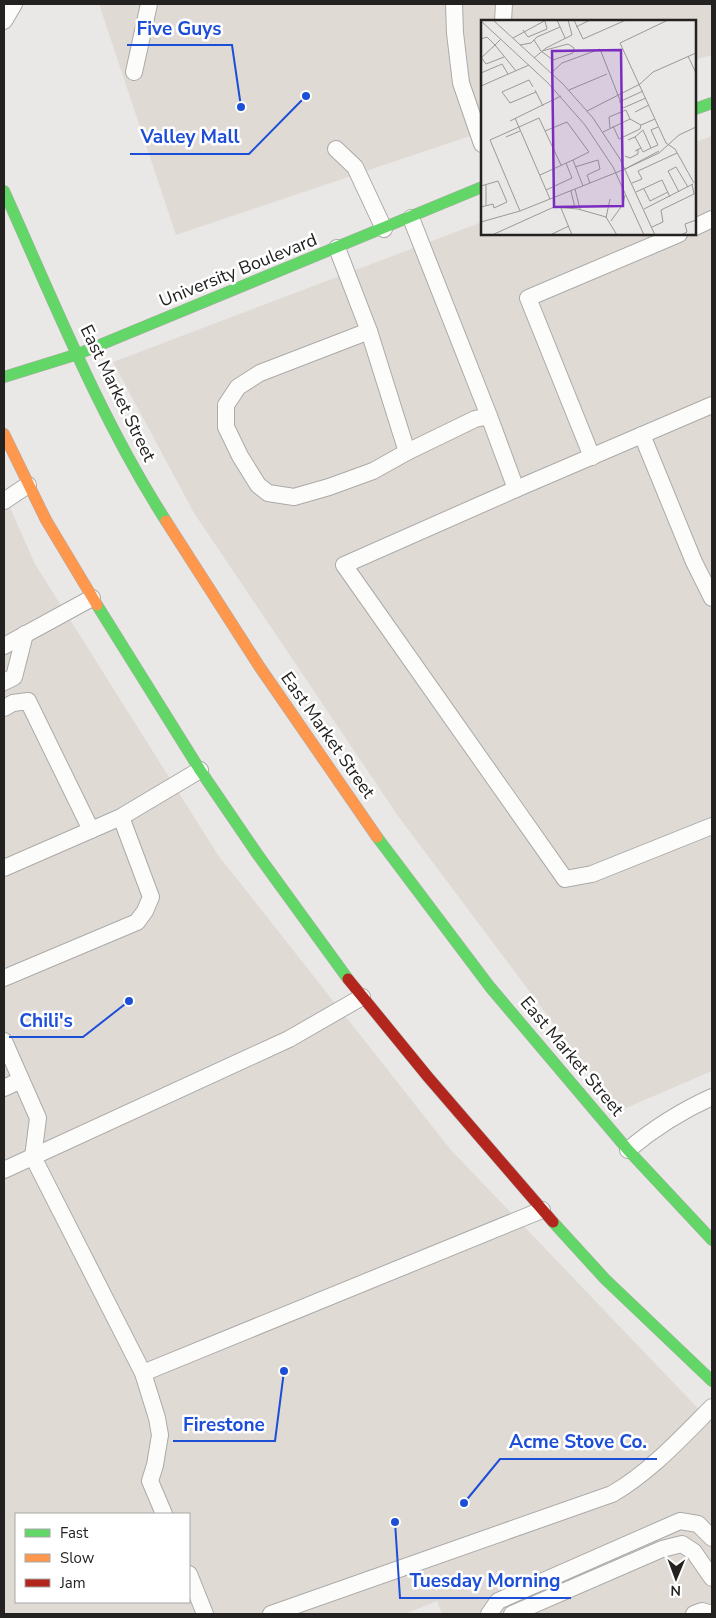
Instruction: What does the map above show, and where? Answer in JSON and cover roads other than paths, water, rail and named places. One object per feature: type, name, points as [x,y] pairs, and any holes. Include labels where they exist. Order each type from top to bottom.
[{"type":"main road","points":[[696,110],[712,103]]},
{"type":"main road","name":"University Boulevard","points":[[4,377],[78,354],[411,218],[481,187]]},
{"type":"main road","name":"East Market Street","points":[[4,191],[101,405],[147,491],[264,674],[383,846],[490,987],[628,1150],[712,1240]]},
{"type":"main road","points":[[4,434],[46,520],[92,598],[200,770],[302,916],[362,997],[542,1210],[605,1279],[712,1381]]},
{"type":"lane","points":[[4,21],[14,4]]},
{"type":"lane","points":[[134,72],[149,4]]},
{"type":"lane","points":[[454,4],[455,33],[461,83],[481,141]]},
{"type":"lane","points":[[502,20],[504,4]]},
{"type":"lane","points":[[336,148],[356,167],[384,229]]},
{"type":"lane","points":[[411,218],[516,489]]},
{"type":"lane","points":[[696,227],[712,220]]},
{"type":"lane","points":[[592,457],[528,298],[677,235]]},
{"type":"lane","points":[[337,248],[369,331],[407,452]]},
{"type":"lane","points":[[369,331],[260,373],[238,387],[226,405],[226,427],[240,456],[258,485],[268,493],[294,497],[329,487],[373,470],[475,419],[489,416]]},
{"type":"lane","points":[[712,405],[344,565],[565,879],[592,874],[712,826]]},
{"type":"lane","points":[[642,435],[694,562],[712,598]]},
{"type":"lane","points":[[4,501],[28,485]]},
{"type":"lane","points":[[5,643],[92,598]]},
{"type":"lane","points":[[4,682],[14,677],[25,634]]},
{"type":"lane","points":[[4,708],[28,701],[91,830]]},
{"type":"lane","points":[[4,868],[121,817],[200,770]]},
{"type":"lane","points":[[4,978],[137,922],[145,911],[151,897],[121,817]]},
{"type":"lane","points":[[4,1170],[289,1039],[362,997]]},
{"type":"lane","points":[[4,1041],[38,1118],[33,1157],[143,1373],[157,1418],[160,1435],[150,1481],[164,1513]]},
{"type":"lane","points":[[4,1088],[21,1080]]},
{"type":"lane","points":[[628,1150],[651,1130],[672,1116],[712,1097]]},
{"type":"lane","points":[[143,1373],[542,1210]]},
{"type":"lane","points":[[271,1614],[612,1494],[628,1484],[657,1460],[712,1408]]},
{"type":"lane","points":[[489,1614],[498,1601],[680,1521],[698,1524],[712,1538]]},
{"type":"lane","points":[[512,1614],[662,1549],[682,1544],[694,1552],[712,1578]]},
{"type":"lane","points":[[190,1576],[205,1614]]},
{"type":"lane","points":[[694,1614],[702,1611],[712,1614]]},
{"type":"place","name":"Valley Mall","points":[[306,96]]},
{"type":"place","name":"Five Guys","points":[[241,107]]},
{"type":"place","name":"Chili's","points":[[129,1001]]},
{"type":"place","name":"Firestone","points":[[284,1371]]},
{"type":"place","name":"Acme Stove Co.","points":[[464,1503]]},
{"type":"place","name":"Tuesday Morning","points":[[395,1522]]}]
